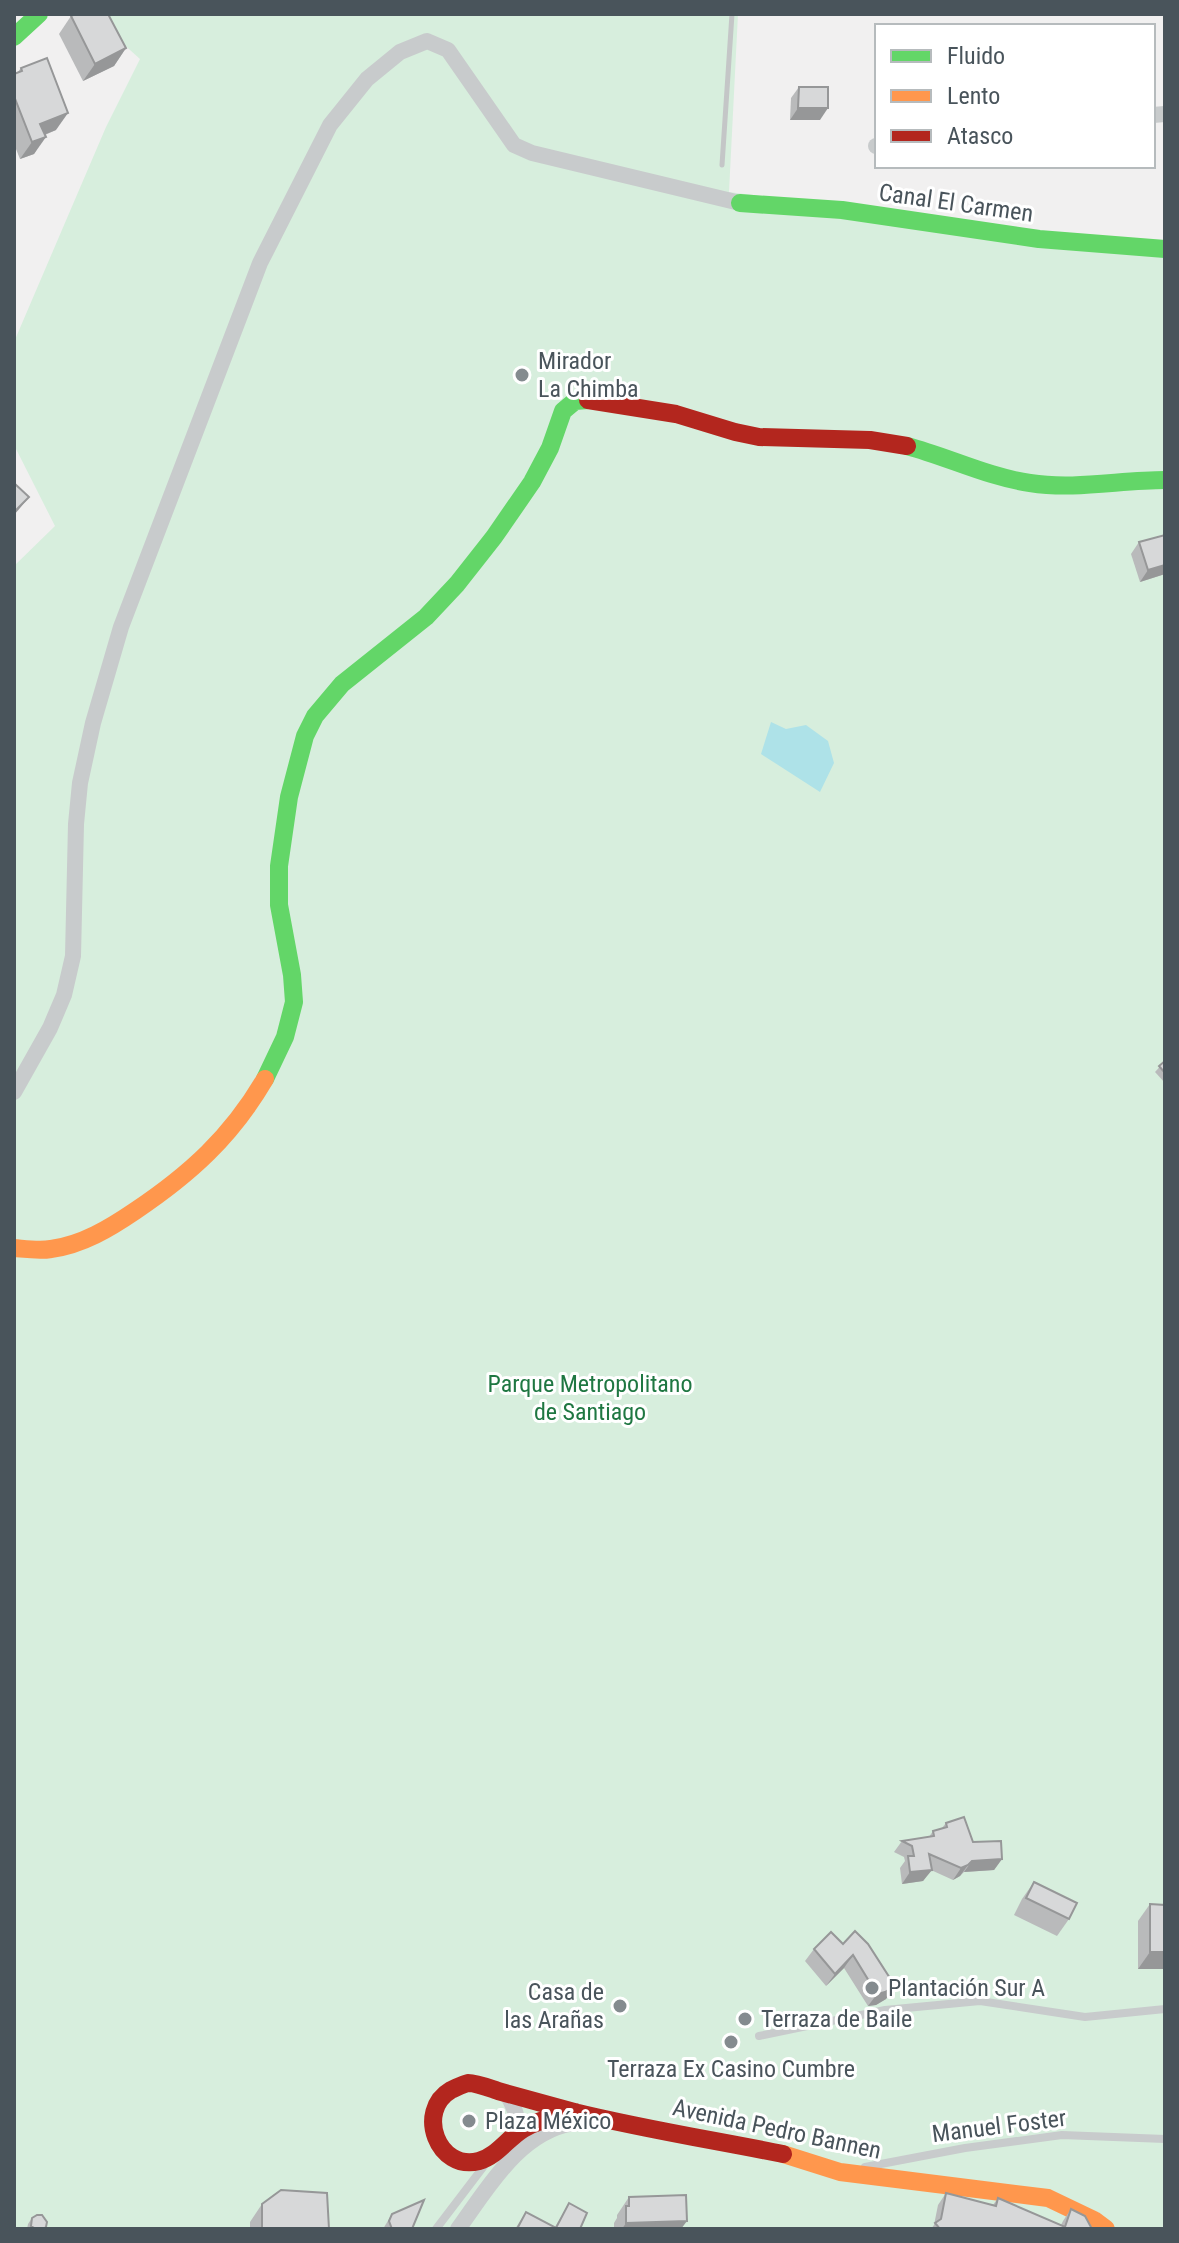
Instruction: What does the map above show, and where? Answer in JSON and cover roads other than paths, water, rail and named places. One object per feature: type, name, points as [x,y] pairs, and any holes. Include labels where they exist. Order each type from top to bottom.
[{"type":"street","points":[[14,37],[39,14]]},
{"type":"street","points":[[14,1092],[50,1028],[64,995],[73,956],[80,783],[93,723],[121,627],[260,263],[330,125],[367,79],[400,52],[427,41],[448,50],[514,145],[532,153],[740,203]]},
{"type":"street","name":"Canal El Carmen","points":[[740,203],[842,210],[1039,239],[1165,249]]},
{"type":"street","points":[[14,1248],[48,1250],[68,1246],[114,1226],[196,1166],[220,1144],[248,1109],[285,1040],[293,1012],[293,983],[279,905],[278,873],[292,784],[306,735],[319,710],[336,688],[429,614],[478,559],[536,475],[555,438],[564,407],[580,399],[593,400],[685,416],[753,436],[865,439],[914,446],[1029,483],[1082,486],[1165,480]]},
{"type":"street","name":"Avenida Pedro Bannen","points":[[576,2117],[531,2124],[490,2158],[465,2162],[442,2151],[433,2136],[435,2112],[441,2098],[456,2087],[469,2083],[576,2117],[725,2141],[840,2172],[1048,2198],[1106,2229]]},
{"type":"street","points":[[507,2094],[517,2112],[518,2125],[514,2136]]},
{"type":"street","points":[[458,2229],[498,2174],[520,2150],[542,2134],[576,2117]]},
{"type":"lane","points":[[759,2036],[885,2010],[980,2001],[1085,2017],[1165,2009]]},
{"type":"lane","name":"Manuel Foster","points":[[840,2172],[965,2148],[1062,2135],[1165,2139]]},
{"type":"lane","points":[[436,2229],[490,2158]]},
{"type":"water","points":[[771,722],[786,729],[806,725],[828,741],[834,763],[820,792],[761,754]]},
{"type":"railway","points":[[722,165],[732,14]]},
{"type":"place","name":"Mirador La Chimba","points":[[522,375]]},
{"type":"place","name":"Plantación Sur A","points":[[872,1988]]},
{"type":"place","name":"Casa de las Arañas","points":[[620,2006]]},
{"type":"place","name":"Terraza de Baile","points":[[745,2019]]},
{"type":"place","name":"Terraza Ex Casino Cumbre","points":[[731,2042]]},
{"type":"place","name":"Plaza México","points":[[469,2121]]},
{"type":"park label","name":"Parque Metropolitano de Santiago","points":[[590,1398]]}]
